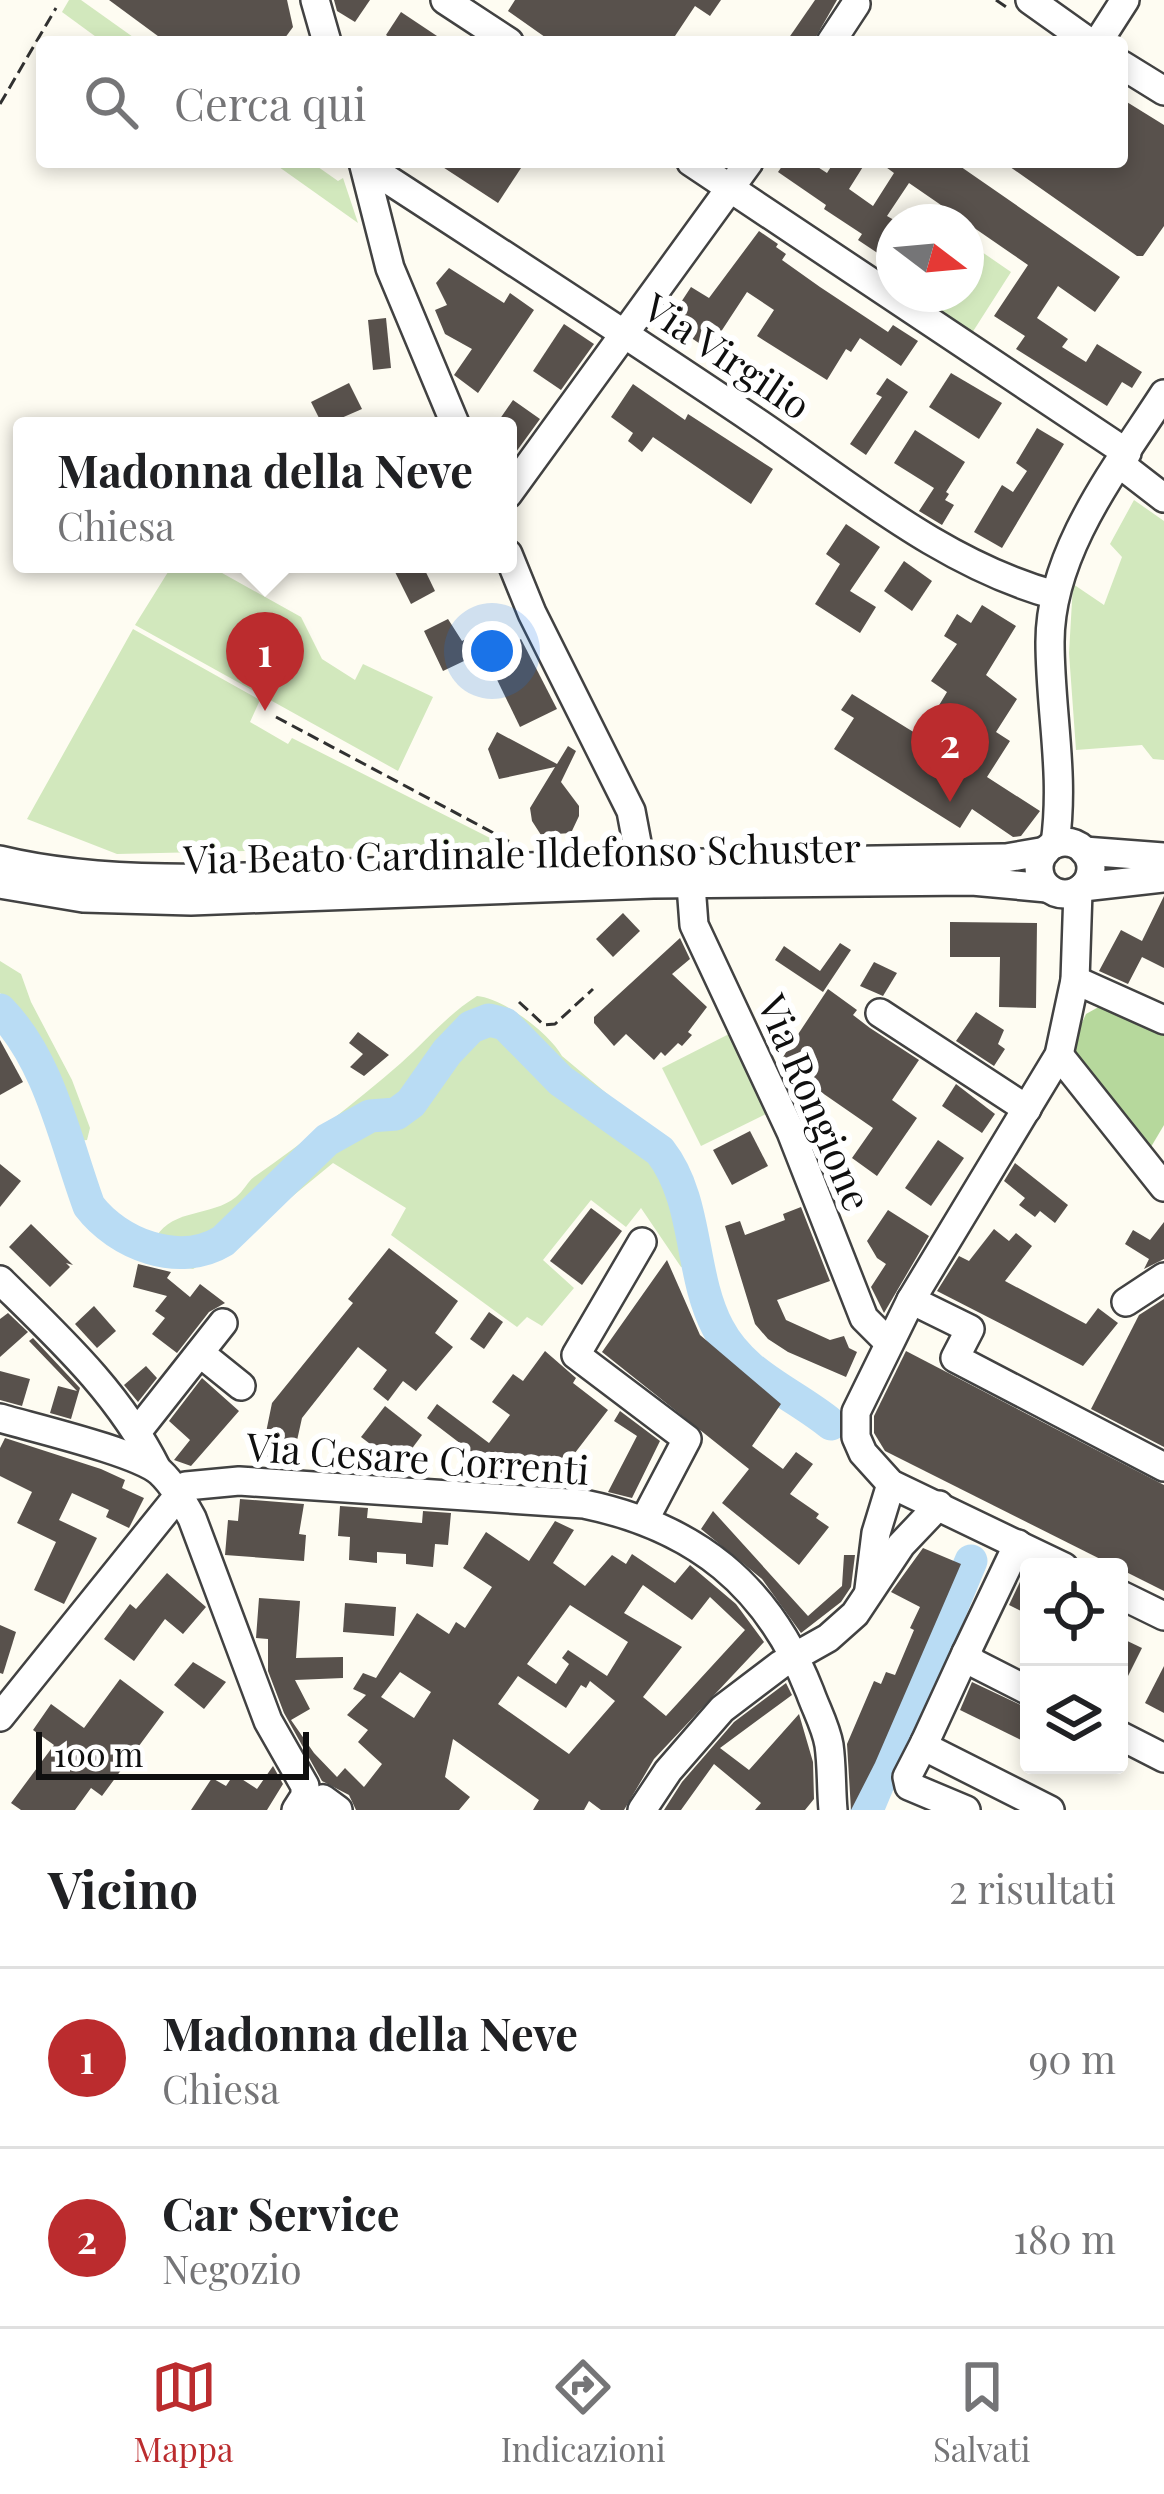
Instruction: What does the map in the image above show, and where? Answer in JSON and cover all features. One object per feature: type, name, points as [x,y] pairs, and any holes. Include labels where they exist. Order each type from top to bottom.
[{"type":"street","points":[[315,0],[325,36]]},
{"type":"street","points":[[445,0],[500,36]]},
{"type":"street","points":[[1030,0],[1080,36]]},
{"type":"street","points":[[1102,36],[1125,0]]},
{"type":"street","points":[[834,36],[856,4]]},
{"type":"street","points":[[1128,69],[1164,91]]},
{"type":"street","points":[[365,168],[390,268],[452,417]]},
{"type":"street","name":"Via Virgilio","points":[[372,168],[942,547],[1010,583],[1055,596]]},
{"type":"street","points":[[701,168],[1124,458],[1164,498]]},
{"type":"street","points":[[517,482],[745,168]]},
{"type":"street","points":[[1046,1558],[891,1484],[876,1471],[856,1437],[856,1412],[911,1300],[1059,1055],[1075,980],[1073,947],[1066,889],[1039,869],[1065,848],[1073,815],[1061,779],[1050,639],[1055,596],[1076,540],[1164,394]]},
{"type":"street","name":"Via Rongione","points":[[516,573],[631,811],[682,874],[694,925],[791,1132],[864,1318],[889,1342]]},
{"type":"street","name":"Via Rongione","points":[[631,811],[638,848],[632,864]]},
{"type":"street","points":[[1065,848],[1091,869],[1066,889]]},
{"type":"street","name":"Via Beato Cardinale Ildefonso Schuster","points":[[0,884],[83,898],[190,901],[1006,858],[1065,848],[1164,857]]},
{"type":"street","name":"Via Beato Cardinale Ildefonso Schuster","points":[[0,860],[134,876],[632,864],[682,874],[972,881],[1066,889],[1164,878]]},
{"type":"street","points":[[1075,980],[1164,1020]]},
{"type":"street","points":[[880,1013],[1027,1109]]},
{"type":"street","points":[[1059,1055],[1164,1186]]},
{"type":"street","points":[[642,1242],[576,1355],[687,1439],[645,1519]]},
{"type":"street","points":[[1126,1302],[1164,1277]]},
{"type":"street","points":[[0,1280],[86,1364],[192,1518],[268,1721],[304,1786],[305,1796],[297,1810]]},
{"type":"street","points":[[911,1300],[970,1329],[955,1358],[1164,1467]]},
{"type":"street","points":[[137,1432],[223,1323]]},
{"type":"street","points":[[200,1352],[241,1387]]},
{"type":"street","points":[[0,1418],[157,1469]]},
{"type":"street","name":"Via Cesare Correnti","points":[[179,1496],[186,1486],[239,1481],[584,1504],[645,1519],[713,1556],[780,1629],[797,1658],[829,1741],[833,1810]]},
{"type":"street","points":[[868,1599],[876,1533],[891,1484]]},
{"type":"street","points":[[0,1717],[179,1496]]},
{"type":"street","points":[[642,1810],[668,1771],[722,1709],[780,1665],[828,1638],[868,1599],[901,1545],[939,1505]]},
{"type":"street","points":[[966,1810],[909,1786],[907,1777],[1018,1544]]},
{"type":"street","points":[[1128,1598],[1164,1616]]},
{"type":"street","points":[[966,1653],[974,1664],[1020,1686]]},
{"type":"street","points":[[1128,1739],[1164,1757]]},
{"type":"street","points":[[925,1742],[931,1750],[1051,1810]]},
{"type":"street","points":[[297,1810],[322,1799],[338,1810]]},
{"type":"path","points":[[40,36],[56,8]]},
{"type":"path","points":[[0,104],[36,42]]},
{"type":"path","points":[[276,717],[514,842]]},
{"type":"path","points":[[518,1002],[544,1025],[554,1024],[593,989]]},
{"type":"green space","points":[[69,0],[81,0],[132,36],[95,36],[62,12]]},
{"type":"green space","points":[[280,168],[320,168],[338,181],[343,178],[358,223]]},
{"type":"green space","points":[[984,253],[1011,272],[972,333],[938,312],[984,312]]},
{"type":"green space","points":[[1134,500],[1164,521],[1164,760],[1153,759],[1142,745],[1076,750],[1069,653],[1073,584],[1104,605],[1122,557],[1110,544]]},
{"type":"green space","points":[[167,573],[222,573],[301,617],[322,659],[355,680],[363,664],[433,697],[398,771],[135,625]]},
{"type":"green space","points":[[133,629],[260,700],[250,722],[288,744],[292,738],[504,845],[117,854],[27,819]]},
{"type":"green space","points":[[0,961],[21,974],[72,1080],[90,1128],[87,1140],[77,1141],[67,1122],[60,1086],[0,993]]},
{"type":"green space","points":[[477,996],[524,1018],[679,1154],[696,1224],[711,1247],[712,1271],[681,1267],[641,1208],[626,1227],[591,1200],[543,1260],[574,1288],[542,1326],[527,1317],[517,1327],[391,1235],[406,1208],[333,1163],[233,1245],[193,1269],[161,1263],[156,1237],[164,1228],[236,1197],[254,1177],[366,1093]]},
{"type":"green space","points":[[1104,1004],[1164,1036],[1164,1125],[1148,1152],[1071,1046],[1086,1014]]},
{"type":"green space","points":[[731,1033],[768,1113],[701,1146],[662,1068]]},
{"type":"building","points":[[109,0],[287,0],[293,27],[286,36],[158,36]]},
{"type":"building","points":[[334,0],[370,0],[355,22],[337,11]]},
{"type":"building","points":[[515,0],[721,0],[710,16],[695,6],[675,36],[543,36],[508,11]]},
{"type":"building","points":[[815,0],[837,0],[816,36],[790,36]]},
{"type":"building","points":[[401,12],[437,36],[387,36]]},
{"type":"building","points":[[1128,103],[1164,125],[1164,226],[1143,256],[1012,168],[1128,168]]},
{"type":"building","points":[[444,168],[521,168],[498,203]]},
{"type":"building","points":[[781,168],[819,168],[827,173],[830,168],[862,168],[849,189],[873,206],[894,173],[887,168],[963,168],[1120,277],[1095,312],[1058,286],[1037,318],[1068,339],[1062,347],[1086,362],[1097,344],[1142,372],[1132,388],[1122,382],[1107,406],[1016,349],[1025,336],[994,316],[1028,265],[984,235],[984,204],[939,204],[909,183],[895,204],[876,204],[876,252],[858,240],[862,234],[824,209],[826,205],[778,172]]},
{"type":"building","points":[[759,231],[786,254],[782,260],[820,287],[888,332],[893,325],[918,341],[901,366],[860,338],[851,352],[846,349],[827,380],[757,336],[774,310],[747,292],[709,350],[668,322],[691,287],[709,298]]},
{"type":"building","points":[[449,268],[504,303],[510,293],[534,310],[478,393],[454,375],[472,349],[445,334],[435,310],[447,305],[436,283]]},
{"type":"building","points":[[386,318],[391,368],[373,370],[368,320]]},
{"type":"building","points":[[564,324],[594,344],[561,390],[533,371]]},
{"type":"building","points":[[951,373],[1002,403],[979,439],[929,407]]},
{"type":"building","points":[[887,378],[908,392],[866,455],[850,444],[882,397],[876,394]]},
{"type":"building","points":[[349,383],[362,409],[344,417],[318,417],[311,402]]},
{"type":"building","points":[[633,384],[685,420],[688,414],[773,469],[751,504],[653,437],[642,452],[628,441],[633,433],[611,417]]},
{"type":"building","points":[[513,400],[540,419],[517,451],[517,417],[501,417]]},
{"type":"building","points":[[1037,428],[1064,444],[1002,548],[974,532],[1002,485],[1013,492],[1027,471],[1016,463]]},
{"type":"building","points":[[915,430],[965,462],[946,492],[945,500],[954,505],[942,525],[919,511],[934,488],[894,463]]},
{"type":"building","points":[[846,524],[880,547],[850,591],[876,607],[860,633],[815,604],[840,564],[826,554]]},
{"type":"building","points":[[904,561],[932,581],[912,611],[884,591]]},
{"type":"building","points":[[396,573],[426,573],[435,591],[411,604]]},
{"type":"building","points":[[982,605],[1016,626],[986,675],[1017,699],[996,732],[1010,741],[987,777],[1040,811],[1021,836],[1013,837],[972,809],[960,828],[834,749],[854,718],[841,710],[852,694],[949,754],[965,731],[935,712],[947,692],[931,681],[957,644],[944,636],[957,614],[971,623]]},
{"type":"building","points":[[448,619],[462,641],[475,634],[485,651],[443,671],[424,631]]},
{"type":"building","points":[[521,639],[557,709],[520,727],[486,657]]},
{"type":"building","points":[[497,732],[557,764],[568,746],[576,751],[561,782],[579,806],[571,833],[541,835],[532,821],[530,808],[555,767],[499,779],[488,749]]},
{"type":"building","points":[[1164,896],[1164,968],[1142,957],[1128,984],[1099,971],[1121,930],[1142,941]]},
{"type":"building","points":[[623,913],[640,931],[613,957],[596,939]]},
{"type":"building","points":[[950,922],[1037,923],[1036,1008],[999,1007],[1000,957],[950,957]]},
{"type":"building","points":[[680,938],[690,959],[672,974],[707,1007],[688,1032],[692,1035],[682,1046],[678,1043],[654,1060],[626,1034],[614,1046],[594,1017]]},
{"type":"building","points":[[840,943],[851,950],[823,992],[775,960],[784,946],[820,971]]},
{"type":"building","points":[[874,962],[897,973],[883,996],[860,986]]},
{"type":"building","points":[[828,989],[857,1010],[853,1015],[919,1060],[892,1100],[917,1118],[877,1176],[852,1158],[873,1128],[779,1063]]},
{"type":"building","points":[[976,1012],[1004,1030],[998,1044],[1005,1049],[994,1066],[956,1041]]},
{"type":"building","points":[[358,1032],[389,1055],[364,1076],[350,1067],[363,1054],[349,1043]]},
{"type":"building","points":[[0,1040],[23,1082],[0,1095]]},
{"type":"building","points":[[956,1084],[995,1114],[982,1133],[942,1106]]},
{"type":"building","points":[[750,1131],[768,1166],[732,1185],[713,1150]]},
{"type":"building","points":[[938,1140],[964,1158],[931,1206],[905,1188]]},
{"type":"building","points":[[821,1158],[849,1173],[835,1194]]},
{"type":"building","points":[[1015,1163],[1068,1205],[1055,1223],[1040,1211],[1035,1217],[1019,1205],[1025,1198],[1004,1181]]},
{"type":"building","points":[[0,1164],[21,1181],[0,1207]]},
{"type":"building","points":[[801,1207],[830,1281],[777,1300],[786,1320],[830,1340],[844,1336],[849,1348],[857,1352],[846,1377],[788,1352],[755,1324],[725,1226],[740,1221],[745,1235],[785,1220],[783,1214]]},
{"type":"building","points":[[591,1208],[622,1231],[582,1285],[550,1261]]},
{"type":"building","points":[[888,1210],[929,1236],[884,1313],[871,1287],[886,1264],[867,1241]]},
{"type":"building","points":[[1164,1222],[1164,1259],[1144,1269],[1149,1259],[1125,1244],[1133,1230],[1150,1240]]},
{"type":"building","points":[[31,1224],[73,1265],[66,1263],[70,1267],[50,1287],[9,1247]]},
{"type":"building","points":[[994,1229],[1009,1241],[1016,1233],[1032,1246],[1005,1281],[1086,1324],[1098,1308],[1118,1323],[1083,1366],[937,1291],[959,1256],[969,1261]]},
{"type":"building","points":[[389,1248],[458,1301],[435,1333],[453,1347],[416,1391],[403,1381],[388,1401],[373,1389],[387,1370],[358,1347],[302,1418],[292,1463],[261,1457],[272,1403],[353,1303],[348,1299]]},
{"type":"building","points":[[667,1260],[700,1335],[781,1404],[752,1446],[783,1469],[796,1452],[813,1464],[790,1494],[829,1527],[799,1565],[722,1503],[749,1469],[602,1352]]},
{"type":"building","points":[[138,1264],[171,1272],[167,1278],[190,1297],[200,1284],[225,1303],[209,1312],[177,1353],[152,1334],[165,1318],[155,1311],[167,1296],[133,1287]]},
{"type":"building","points":[[1164,1299],[1164,1447],[1091,1409],[1139,1315]]},
{"type":"building","points":[[94,1306],[116,1331],[97,1348],[75,1324]]},
{"type":"building","points":[[489,1312],[503,1322],[484,1349],[470,1339]]},
{"type":"building","points":[[8,1313],[28,1332],[0,1357],[0,1319]]},
{"type":"building","points":[[33,1338],[80,1388],[71,1419],[50,1413],[58,1386],[77,1391],[29,1341]]},
{"type":"building","points":[[545,1351],[576,1378],[573,1383],[608,1410],[561,1471],[568,1477],[564,1485],[514,1462],[500,1480],[427,1418],[437,1404],[489,1443],[510,1415],[492,1402],[513,1374],[523,1381]]},
{"type":"building","points":[[906,1351],[1164,1485],[1164,1591],[1128,1573],[1128,1558],[1098,1558],[885,1451],[874,1433],[874,1416]]},
{"type":"building","points":[[146,1366],[157,1378],[138,1402],[124,1385]]},
{"type":"building","points":[[0,1371],[30,1379],[22,1406],[0,1400]]},
{"type":"building","points":[[202,1378],[239,1411],[191,1466],[174,1460],[190,1440],[169,1421]]},
{"type":"building","points":[[385,1406],[422,1435],[399,1466],[361,1437]]},
{"type":"building","points":[[620,1411],[660,1441],[632,1498],[608,1492],[637,1436],[614,1421]]},
{"type":"building","points":[[5,1438],[101,1469],[125,1480],[122,1488],[144,1498],[129,1528],[106,1517],[109,1510],[72,1493],[59,1520],[97,1538],[64,1604],[34,1590],[56,1542],[17,1523],[32,1492],[0,1476],[0,1448]]},
{"type":"building","points":[[240,1499],[304,1504],[299,1534],[306,1535],[304,1561],[225,1555],[228,1520],[238,1521]]},
{"type":"building","points":[[340,1506],[368,1508],[367,1518],[422,1523],[423,1511],[451,1513],[448,1545],[435,1544],[433,1567],[406,1564],[406,1554],[377,1552],[377,1563],[349,1560],[350,1537],[338,1536]]},
{"type":"building","points":[[713,1511],[808,1616],[842,1586],[844,1555],[855,1555],[851,1587],[841,1602],[801,1633],[762,1579],[701,1529]]},
{"type":"building","points":[[555,1521],[574,1530],[553,1563],[585,1586],[612,1555],[626,1564],[632,1554],[675,1583],[690,1565],[736,1604],[764,1642],[654,1759],[624,1810],[601,1810],[589,1801],[584,1810],[533,1810],[539,1800],[453,1739],[445,1777],[470,1797],[459,1810],[356,1810],[349,1795],[322,1781],[284,1713],[268,1671],[268,1639],[256,1638],[259,1598],[300,1601],[296,1658],[343,1657],[343,1678],[295,1680],[310,1709],[291,1720],[337,1777],[345,1768],[364,1787],[382,1764],[358,1742],[368,1730],[347,1715],[366,1695],[353,1689],[363,1673],[376,1678],[417,1613],[449,1634],[456,1622],[465,1628],[492,1587],[463,1568],[486,1532],[529,1561]],"holes":[[[643,1585],[692,1620],[710,1597],[745,1630],[666,1716],[643,1697],[682,1647],[624,1613]],[[570,1605],[628,1642],[607,1676],[568,1650],[562,1658],[569,1664],[556,1684],[527,1664]],[[400,1672],[431,1692],[414,1718],[381,1697]],[[518,1676],[566,1708],[581,1685],[586,1688],[590,1681],[615,1701],[569,1754],[498,1704]]]},
{"type":"building","points":[[923,1548],[961,1564],[851,1810],[847,1744],[874,1681],[881,1684],[886,1672],[895,1675],[914,1630],[910,1628],[920,1607],[891,1592]]},
{"type":"building","points":[[167,1573],[206,1607],[183,1634],[165,1619],[134,1661],[104,1639],[130,1604],[136,1609]]},
{"type":"building","points":[[1020,1582],[1020,1610],[1009,1605]]},
{"type":"building","points":[[345,1603],[396,1607],[394,1636],[343,1632]]},
{"type":"building","points":[[0,1625],[16,1632],[3,1674],[0,1673]]},
{"type":"building","points":[[1128,1641],[1142,1648],[1128,1676]]},
{"type":"building","points":[[193,1662],[226,1682],[204,1709],[174,1685]]},
{"type":"building","points":[[1164,1666],[1164,1713],[1145,1703]]},
{"type":"building","points":[[120,1679],[164,1712],[102,1796],[91,1788],[75,1810],[21,1810],[11,1803],[54,1745],[33,1730],[51,1704],[84,1728]]},
{"type":"building","points":[[972,1682],[1020,1705],[1020,1740],[960,1710]]},
{"type":"building","points":[[786,1683],[792,1695],[720,1748],[749,1770],[799,1714],[813,1762],[814,1799],[805,1810],[755,1810],[761,1803],[714,1764],[681,1810],[664,1810],[734,1722]]},
{"type":"building","points":[[273,1766],[283,1784],[267,1810],[191,1810],[212,1778],[226,1786],[234,1774],[257,1789]]},
{"type":"waterway","points":[[0,1010],[44,1077],[89,1206],[133,1241],[169,1252],[206,1249],[223,1241],[327,1140],[370,1116],[396,1114],[411,1103],[471,1027],[489,1020],[505,1024],[561,1081],[660,1151],[681,1192],[709,1307],[728,1345],[754,1371],[831,1424]]},
{"type":"waterway","points":[[867,1810],[971,1561]]},
{"type":"place","name":"Madonna della Neve","points":[[265,711]]},
{"type":"place","name":"Car Service","points":[[950,802]]}]
